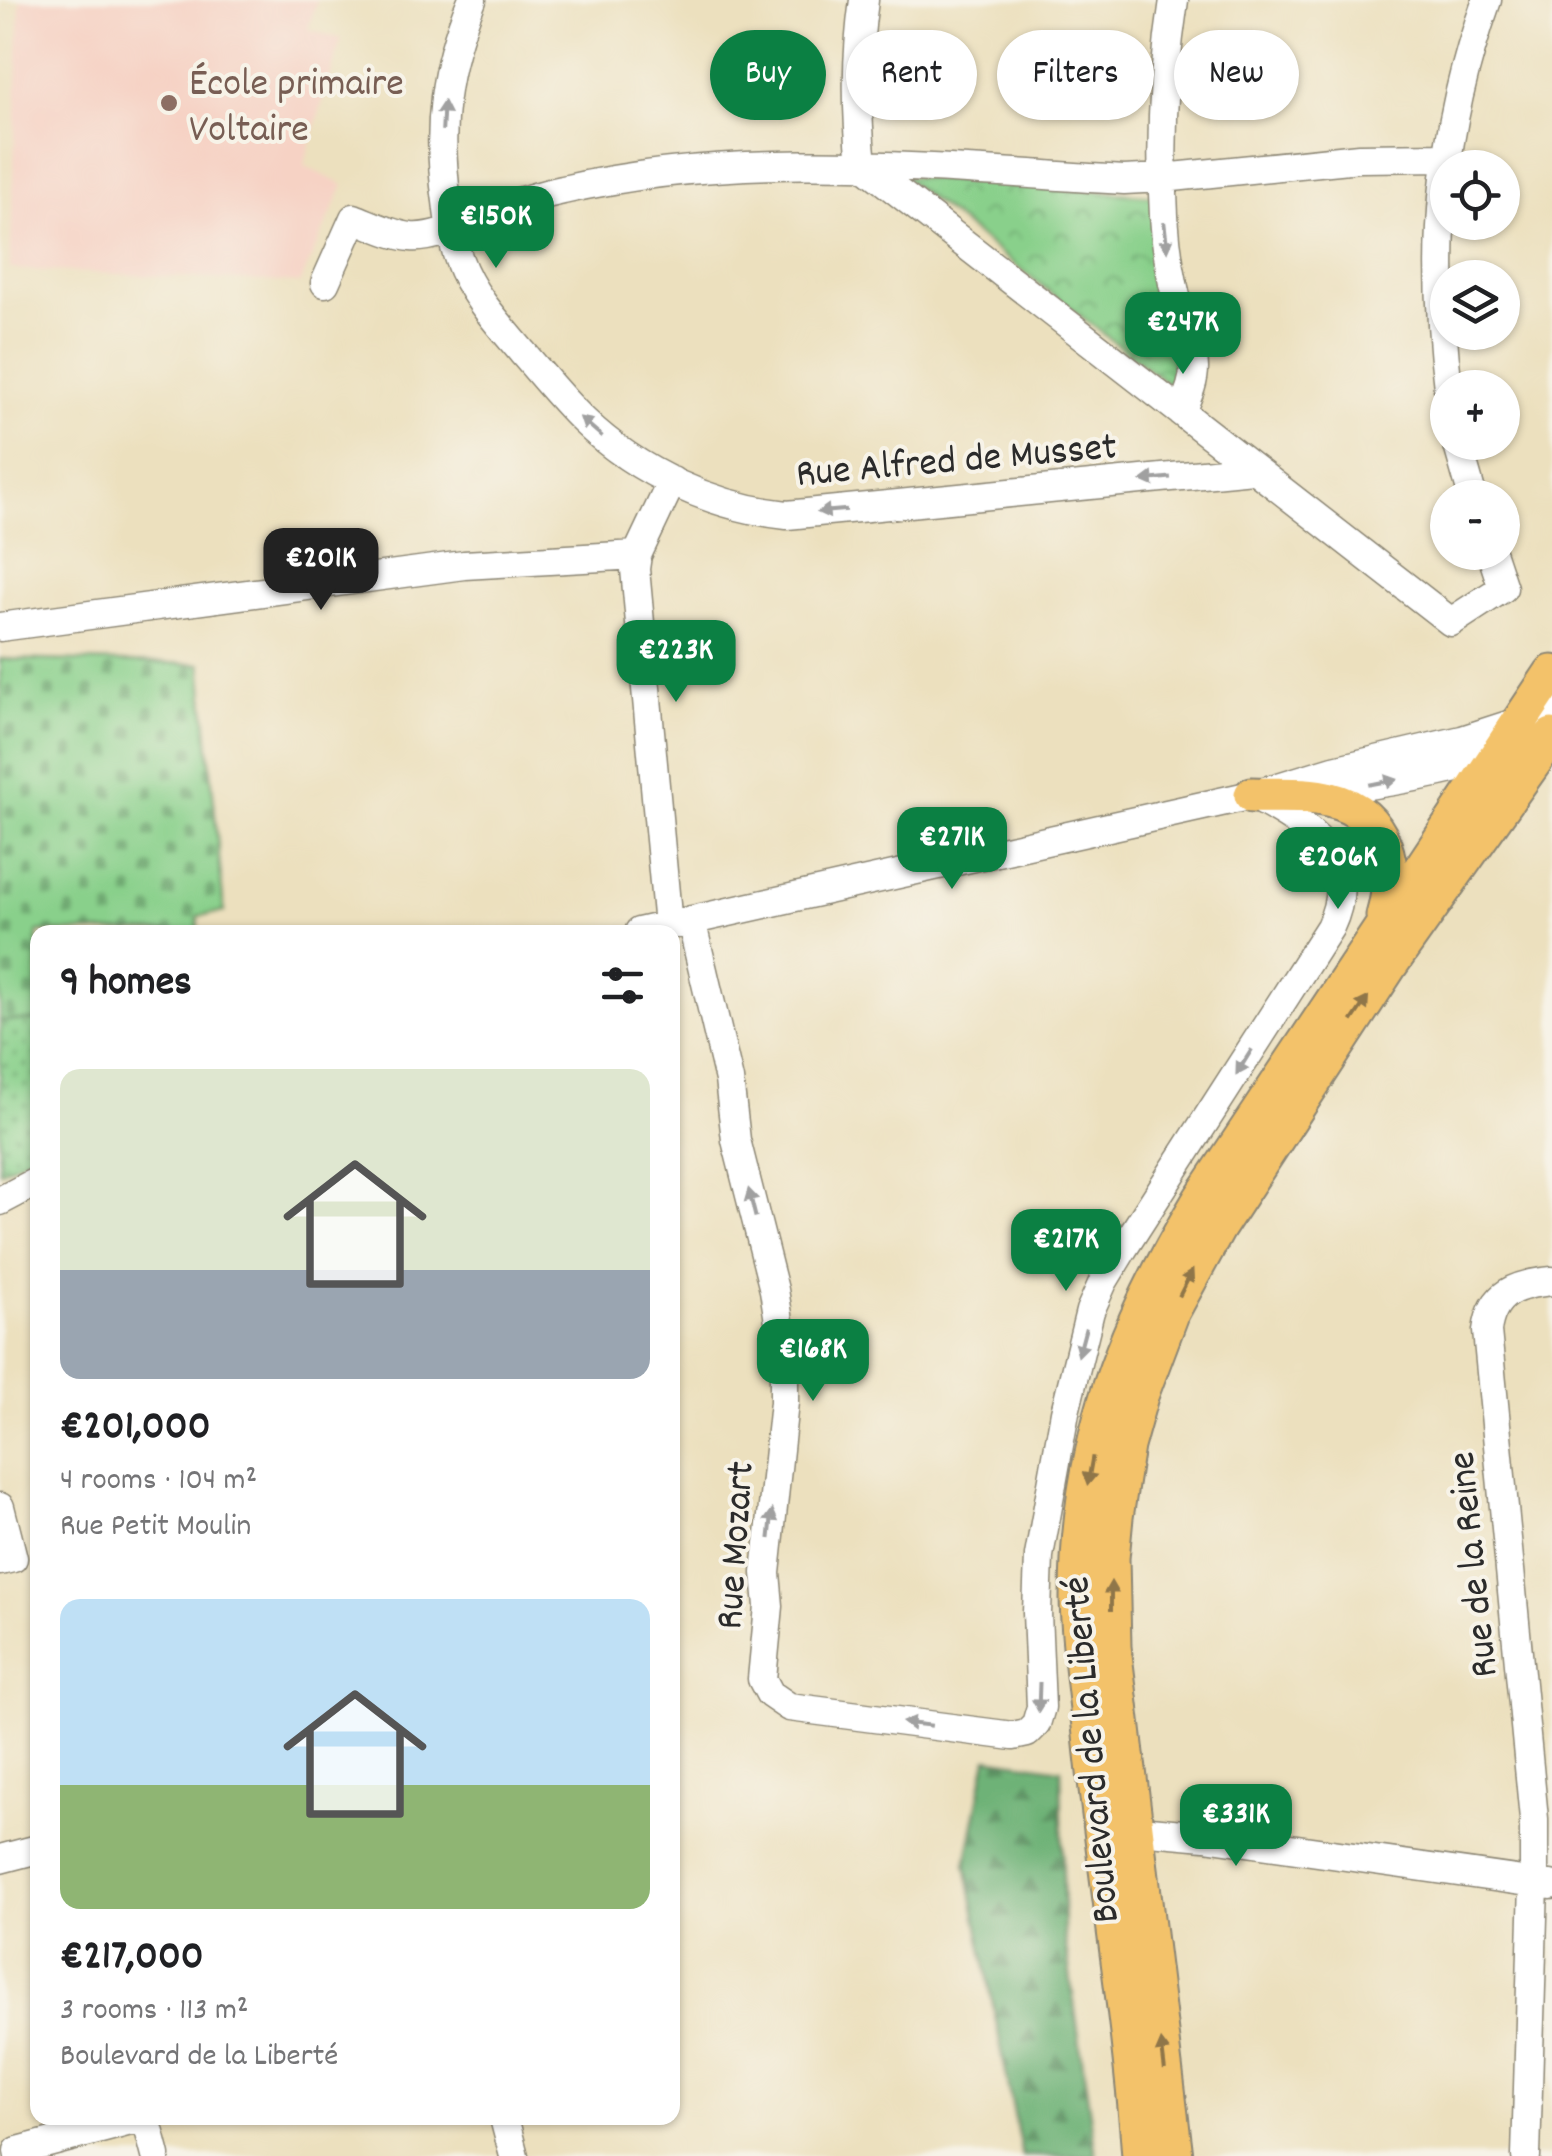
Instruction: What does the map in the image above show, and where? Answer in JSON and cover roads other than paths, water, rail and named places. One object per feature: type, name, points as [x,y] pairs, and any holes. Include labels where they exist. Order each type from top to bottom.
[{"type":"main road","points":[[1545,730],[1552,673]]},
{"type":"main road","name":"Boulevard de la Liberté","points":[[1176,2154],[1078,1600],[1086,1494],[1106,1401],[1142,1308],[1183,1228],[1494,758],[1545,730]]},
{"type":"main road","name":"Boulevard de la Liberté","points":[[1139,2144],[1118,1828],[1112,1558],[1126,1446],[1140,1396],[1192,1272],[1243,1187],[1545,730]]},
{"type":"main road","points":[[1252,795],[1329,799],[1365,818],[1382,839],[1390,866],[1390,895],[1381,926]]},
{"type":"street","name":"Rue Alfred de Musset","points":[[472,0],[450,66],[442,116],[450,228],[458,258],[487,310],[585,422],[672,482],[736,505],[788,515],[1253,470]]},
{"type":"street","points":[[864,0],[856,70],[862,164],[1451,622],[1502,588],[1496,570]]},
{"type":"street","points":[[1174,0],[1164,75],[1164,219],[1168,256],[1194,370],[1191,389],[1180,412]]},
{"type":"street","points":[[1447,150],[1465,68],[1487,0]]},
{"type":"street","points":[[325,283],[354,218],[412,237],[424,237],[547,194],[657,172],[740,164],[862,164],[1124,180],[1358,158],[1430,157]]},
{"type":"street","points":[[1440,240],[1446,370]]},
{"type":"street","points":[[672,482],[638,554],[635,569],[679,923]]},
{"type":"street","points":[[0,626],[464,566],[638,554]]},
{"type":"street","points":[[670,925],[1252,795],[1334,770],[1462,740],[1545,730]]},
{"type":"street","points":[[1252,795],[1367,785],[1494,758]]},
{"type":"street","name":"Boulevard de la Liberté","points":[[1014,1736],[1027,1733],[1036,1724],[1041,1707],[1039,1556],[1065,1412],[1090,1311],[1123,1250],[1316,951],[1339,902],[1338,876],[1320,839],[1252,795]]},
{"type":"street","name":"Rue Mozart","points":[[680,926],[729,1080],[736,1140],[774,1290],[784,1352],[784,1402],[766,1572],[769,1606],[763,1666],[765,1687],[790,1707],[1014,1736]]},
{"type":"street","points":[[1316,951],[1381,926]]},
{"type":"street","points":[[0,1201],[30,1185]]},
{"type":"street","name":"Rue de la Reine","points":[[1526,2156],[1541,2068],[1543,1884],[1488,1331],[1494,1308],[1510,1290],[1552,1281]]},
{"type":"street","points":[[0,1508],[13,1558],[0,1561]]},
{"type":"street","points":[[1118,1828],[1204,1836],[1543,1884]]},
{"type":"street","points":[[0,1858],[30,1851]]},
{"type":"street","points":[[18,2156],[18,2151],[117,2125]]},
{"type":"street","points":[[146,2125],[156,2156]]},
{"type":"street","points":[[506,2125],[514,2156]]},
{"type":"place","name":"École primaire Voltaire","points":[[169,103]]}]
